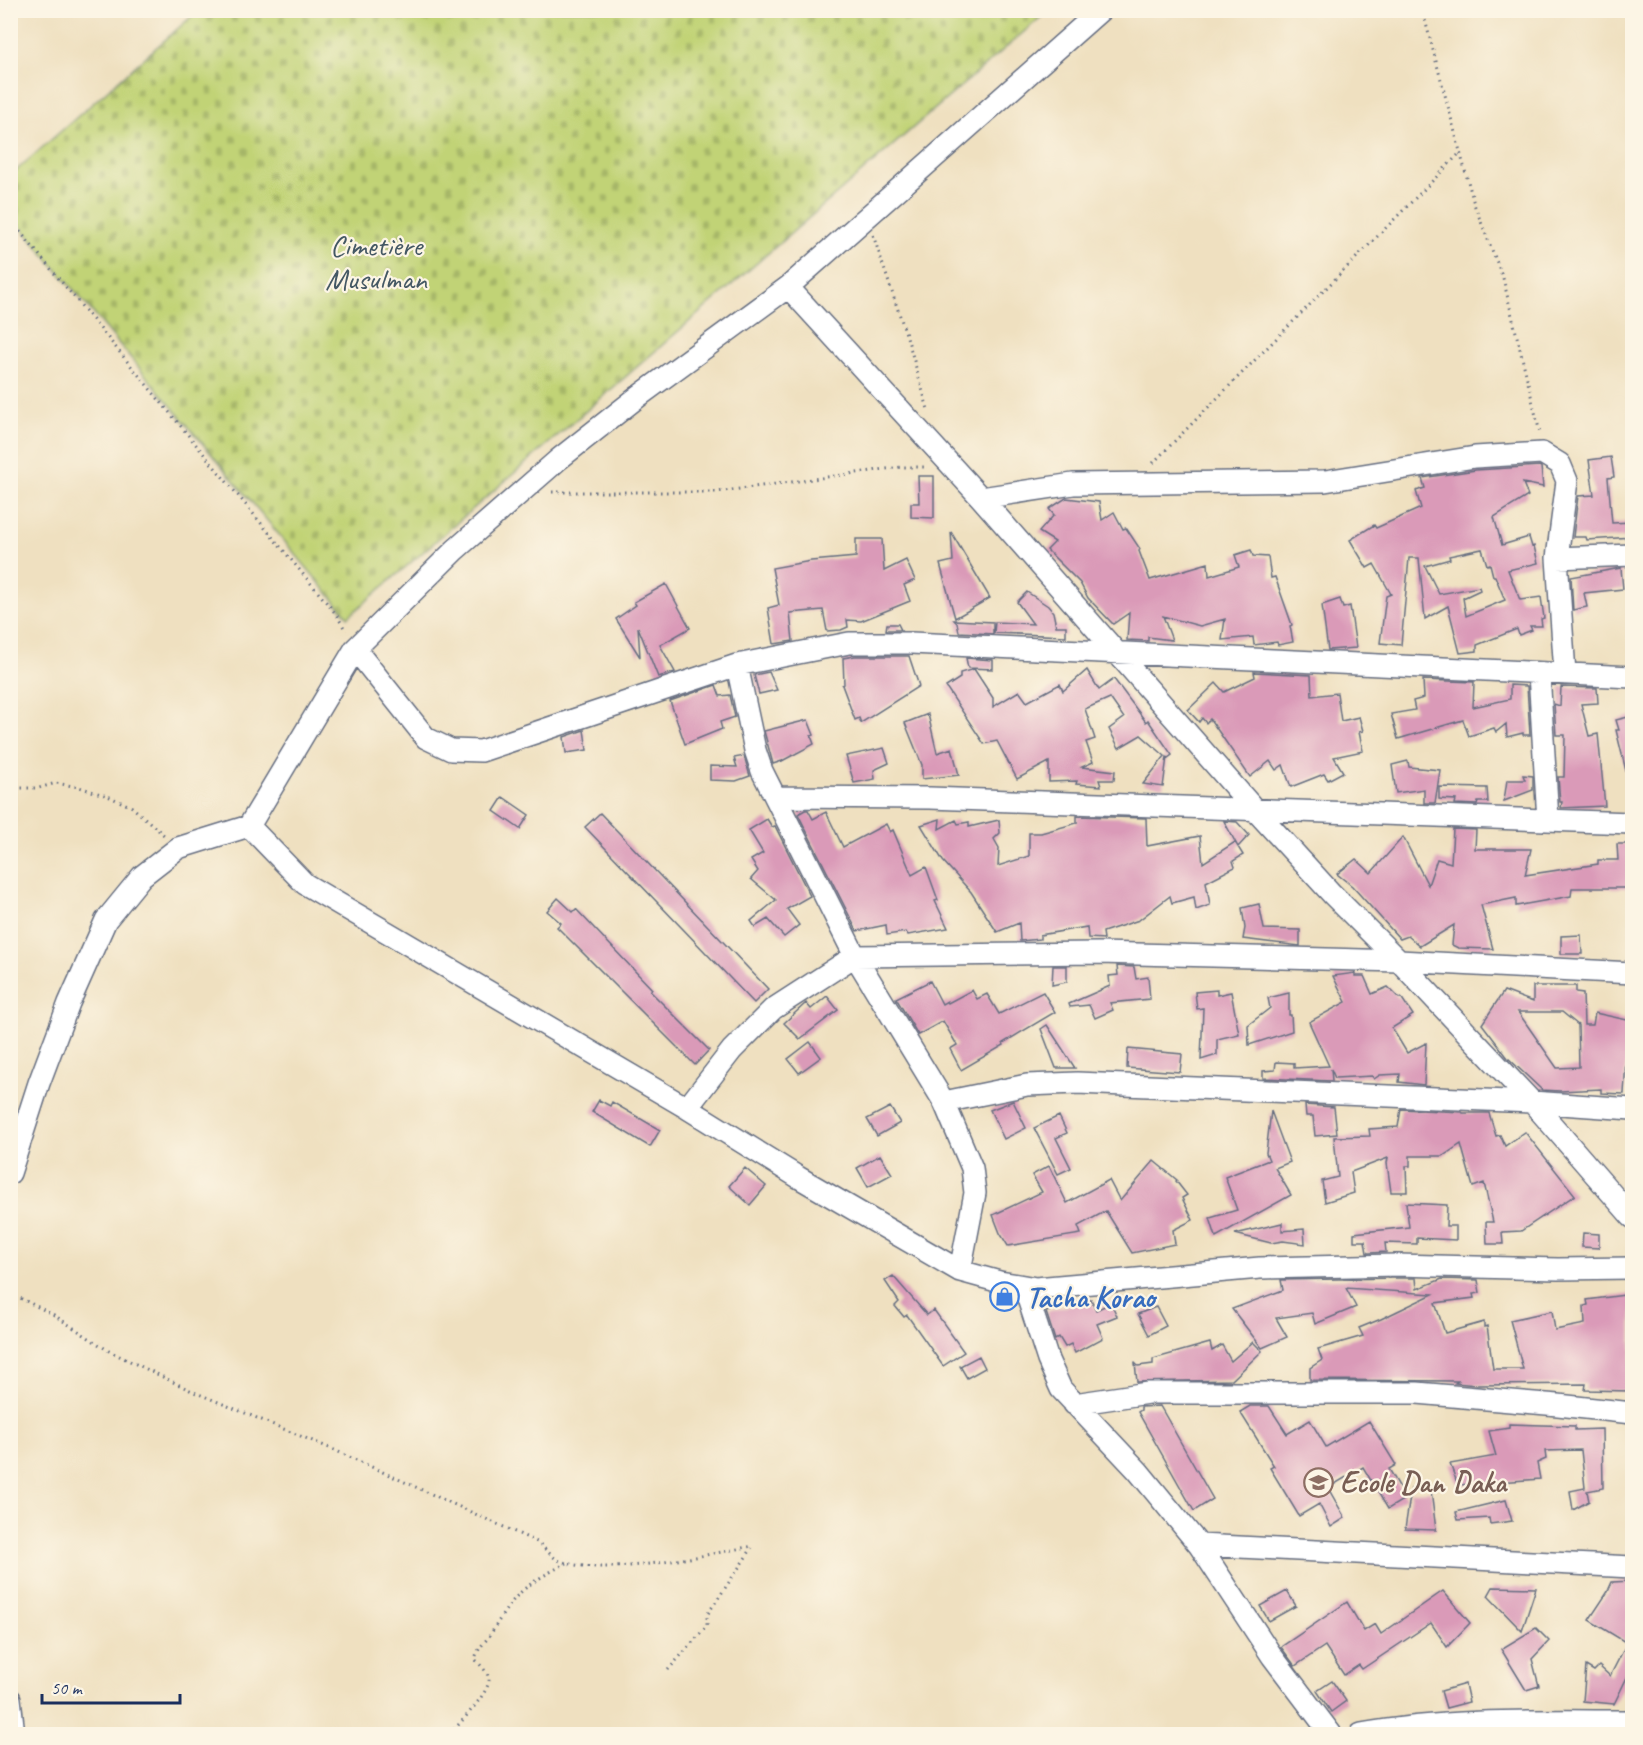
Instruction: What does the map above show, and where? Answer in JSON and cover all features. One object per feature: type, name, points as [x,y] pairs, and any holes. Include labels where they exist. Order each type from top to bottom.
[{"type":"street","points":[[10,1173],[39,1083],[69,1003],[106,920],[142,876],[178,848],[249,826],[355,649],[455,550],[520,492],[639,396],[788,287],[1101,10]]},
{"type":"street","points":[[788,287],[981,498],[1255,810],[1332,894],[1399,961],[1532,1102],[1632,1217]]},
{"type":"street","points":[[981,498],[1072,484],[1325,481],[1475,457],[1542,453],[1560,464],[1566,481],[1557,558],[1565,673]]},
{"type":"street","points":[[1557,558],[1632,555]]},
{"type":"street","points":[[355,649],[426,738],[452,750],[481,751],[736,665],[849,644],[911,643],[1632,677]]},
{"type":"street","points":[[736,665],[762,771],[855,956],[944,1102],[972,1167],[975,1193],[960,1271]]},
{"type":"street","points":[[1539,673],[1548,820]]},
{"type":"street","points":[[776,797],[930,798],[1632,824]]},
{"type":"street","points":[[249,826],[305,884],[960,1271],[1023,1286],[1047,1287],[1216,1271],[1320,1266],[1632,1268]]},
{"type":"street","points":[[687,1108],[732,1050],[773,1009],[855,956],[1099,953],[1399,961],[1632,973]]},
{"type":"street","points":[[944,1102],[1028,1085],[1077,1083],[1532,1102],[1632,1109]]},
{"type":"street","points":[[1023,1286],[1053,1374],[1061,1389],[1138,1471],[1199,1545],[1272,1656],[1331,1734]]},
{"type":"street","points":[[1074,1404],[1148,1393],[1417,1393],[1558,1404],[1632,1413]]},
{"type":"street","points":[[1199,1545],[1632,1567]]},
{"type":"street","points":[[10,1699],[14,1734]]},
{"type":"street","points":[[1361,1734],[1419,1725],[1464,1722],[1632,1721]]},
{"type":"path","points":[[1419,10],[1424,16],[1474,204],[1503,278],[1539,422],[1542,453]]},
{"type":"path","points":[[1135,482],[1459,154]]},
{"type":"path","points":[[867,218],[908,337],[929,412]]},
{"type":"path","points":[[10,225],[17,228],[90,314],[336,614],[355,649]]},
{"type":"path","points":[[520,492],[717,492],[901,467],[953,468]]},
{"type":"path","points":[[10,791],[19,788],[39,788],[56,783],[110,797],[132,807],[178,848]]},
{"type":"path","points":[[10,1293],[54,1315],[109,1351],[194,1392],[332,1449],[539,1543],[558,1560],[587,1567],[634,1565],[753,1546],[707,1615],[707,1626],[668,1670]]},
{"type":"path","points":[[450,1734],[480,1698],[489,1683],[489,1676],[475,1659],[477,1649],[491,1634],[515,1596],[525,1587],[568,1563]]},
{"type":"green space","name":"Cimetière Musulman","points":[[199,10],[1048,11],[348,617],[11,215],[11,175]]},
{"type":"building","points":[[1611,457],[1614,477],[1608,478],[1612,523],[1632,522],[1632,537],[1587,540],[1586,537],[1573,537],[1578,496],[1594,495],[1589,460]]},
{"type":"building","points":[[1541,467],[1543,487],[1523,483],[1528,496],[1494,517],[1502,545],[1529,537],[1532,547],[1534,546],[1538,563],[1508,570],[1520,600],[1541,597],[1544,618],[1541,619],[1542,626],[1530,626],[1532,630],[1519,635],[1517,629],[1477,645],[1477,651],[1460,653],[1448,606],[1425,619],[1419,558],[1409,558],[1401,645],[1380,643],[1386,596],[1391,594],[1374,564],[1367,568],[1350,540],[1374,525],[1376,528],[1421,508],[1416,491],[1425,488],[1422,478],[1476,470]],"holes":[[[1482,549],[1487,565],[1490,564],[1493,576],[1505,600],[1466,616],[1463,598],[1480,590],[1479,587],[1439,594],[1425,566],[1450,559],[1449,556]]]},
{"type":"building","points":[[918,476],[934,476],[934,518],[911,517],[911,503],[919,503]]},
{"type":"building","points":[[1066,498],[1099,502],[1102,520],[1114,512],[1123,529],[1126,528],[1140,549],[1150,580],[1208,563],[1209,576],[1239,567],[1235,555],[1251,550],[1253,556],[1268,557],[1271,578],[1275,577],[1292,625],[1290,626],[1293,642],[1278,645],[1277,642],[1254,645],[1253,637],[1222,640],[1225,619],[1200,626],[1163,616],[1172,640],[1148,637],[1148,641],[1127,640],[1129,613],[1113,624],[1088,598],[1080,583],[1047,550],[1055,542],[1039,532],[1054,515],[1049,509]]},
{"type":"building","points":[[951,532],[990,598],[955,618],[940,564],[953,561]]},
{"type":"building","points":[[856,539],[882,539],[884,571],[906,560],[915,580],[904,585],[910,601],[861,621],[847,620],[848,627],[841,630],[827,631],[823,610],[790,613],[793,641],[774,644],[768,608],[779,605],[772,568],[811,561],[856,557]]},
{"type":"building","points":[[1621,568],[1623,589],[1584,593],[1587,607],[1573,610],[1571,577]]},
{"type":"building","points":[[666,584],[690,628],[660,645],[675,672],[658,677],[638,627],[640,657],[616,619],[636,605],[634,602]]},
{"type":"building","points":[[1027,592],[1048,606],[1053,612],[1056,626],[1066,626],[1066,636],[994,633],[995,622],[1033,624],[1017,602]]},
{"type":"building","points":[[1340,599],[1343,608],[1350,606],[1356,648],[1328,650],[1322,605]]},
{"type":"building","points":[[954,620],[993,622],[993,634],[959,632]]},
{"type":"building","points":[[887,624],[898,624],[901,630],[886,630]]},
{"type":"building","points":[[909,656],[919,686],[861,723],[859,718],[855,720],[842,685],[844,684],[843,658]]},
{"type":"building","points":[[966,658],[993,660],[993,669],[968,668]]},
{"type":"building","points":[[974,669],[993,698],[993,707],[1019,691],[1027,702],[1060,684],[1063,691],[1087,670],[1099,690],[1114,679],[1146,722],[1148,720],[1172,755],[1167,757],[1163,787],[1143,784],[1165,756],[1141,735],[1119,748],[1109,729],[1124,718],[1110,698],[1085,709],[1095,739],[1086,742],[1093,762],[1082,767],[1115,771],[1114,780],[1099,780],[1101,786],[1076,784],[1077,781],[1049,782],[1049,762],[1017,779],[997,741],[984,744],[946,687],[960,678],[960,673]]},
{"type":"building","points":[[769,672],[777,690],[759,694],[754,675]]},
{"type":"building","points":[[1254,672],[1311,675],[1312,696],[1337,693],[1341,721],[1359,717],[1363,731],[1359,732],[1363,751],[1334,757],[1343,772],[1328,780],[1324,774],[1291,787],[1283,765],[1276,770],[1270,761],[1250,777],[1210,719],[1206,723],[1202,718],[1199,722],[1188,710],[1216,683],[1224,692],[1255,677]]},
{"type":"building","points":[[1423,680],[1474,682],[1473,707],[1510,699],[1510,685],[1527,686],[1530,735],[1523,735],[1523,733],[1507,737],[1506,724],[1496,732],[1494,728],[1469,736],[1463,720],[1398,739],[1391,714],[1415,710],[1413,701],[1424,698]]},
{"type":"building","points":[[716,685],[720,696],[730,695],[735,717],[720,722],[722,729],[685,744],[670,701]]},
{"type":"building","points":[[1561,687],[1597,688],[1598,703],[1581,704],[1589,736],[1598,734],[1605,806],[1561,808],[1558,777],[1564,777],[1565,735],[1556,735],[1554,704],[1560,706]]},
{"type":"building","points":[[928,714],[937,753],[952,748],[959,775],[922,779],[922,765],[905,723]]},
{"type":"building","points":[[1632,716],[1632,775],[1627,775],[1616,730],[1619,730],[1616,720]]},
{"type":"building","points":[[808,720],[814,735],[811,736],[814,744],[773,764],[764,731]]},
{"type":"building","points":[[584,730],[587,750],[566,753],[564,737]]},
{"type":"building","points":[[884,748],[889,763],[874,770],[875,779],[854,783],[846,756]]},
{"type":"building","points":[[744,756],[750,776],[736,781],[710,780],[710,766],[737,767],[734,758]]},
{"type":"building","points":[[1408,761],[1409,767],[1440,770],[1435,803],[1424,803],[1424,789],[1396,793],[1392,765]]},
{"type":"building","points":[[1523,775],[1533,776],[1533,790],[1504,801],[1507,780],[1525,780]]},
{"type":"building","points":[[1439,787],[1487,788],[1488,802],[1478,802],[1477,805],[1455,804],[1456,800],[1439,799]]},
{"type":"building","points":[[503,797],[529,815],[520,829],[494,811]]},
{"type":"building","points":[[808,810],[813,819],[826,812],[843,847],[886,824],[890,832],[893,830],[912,875],[926,867],[938,900],[935,901],[948,928],[908,935],[906,932],[887,935],[886,925],[857,931],[798,814]]},
{"type":"building","points":[[600,813],[768,989],[754,1003],[585,827]]},
{"type":"building","points":[[1077,816],[1146,818],[1147,846],[1200,836],[1203,863],[1235,842],[1243,855],[1233,861],[1235,867],[1206,882],[1210,905],[1196,910],[1194,897],[1172,903],[1170,896],[1139,920],[1103,932],[1104,939],[1088,938],[1087,927],[1040,935],[1040,939],[1020,941],[1019,923],[997,932],[971,892],[943,861],[921,825],[940,819],[939,829],[956,820],[958,824],[969,822],[969,827],[999,820],[1000,833],[994,839],[999,848],[998,866],[1029,856],[1029,833],[1041,833],[1077,823]]},
{"type":"building","points":[[767,819],[772,827],[775,826],[810,896],[787,909],[799,925],[784,937],[768,919],[755,927],[751,921],[776,900],[751,879],[758,871],[751,860],[763,853],[749,830]]},
{"type":"building","points":[[1224,821],[1237,822],[1249,835],[1238,847]]},
{"type":"building","points":[[1453,829],[1476,830],[1475,849],[1531,849],[1525,875],[1598,864],[1598,860],[1618,860],[1617,844],[1632,844],[1632,888],[1572,888],[1571,896],[1516,906],[1516,898],[1481,905],[1493,949],[1458,948],[1452,945],[1454,925],[1420,946],[1408,936],[1400,939],[1352,886],[1337,874],[1356,859],[1371,873],[1403,837],[1428,885],[1437,859],[1451,863]]},
{"type":"building","points":[[558,898],[573,912],[576,909],[652,989],[650,991],[709,1050],[695,1065],[557,927],[561,923],[547,911]]},
{"type":"building","points":[[1259,904],[1264,929],[1300,930],[1300,946],[1243,939],[1245,928],[1242,908]]},
{"type":"building","points":[[1581,935],[1582,954],[1561,954],[1561,936]]},
{"type":"building","points":[[1053,966],[1067,966],[1067,982],[1052,985]]},
{"type":"building","points":[[1117,966],[1134,967],[1136,979],[1148,977],[1150,999],[1110,1003],[1113,1010],[1095,1018],[1089,1005],[1070,1007],[1069,1004],[1110,986],[1109,976],[1118,975]]},
{"type":"building","points":[[1355,973],[1355,976],[1364,976],[1372,994],[1388,987],[1399,998],[1401,997],[1413,1015],[1392,1028],[1407,1053],[1426,1043],[1424,1085],[1399,1082],[1400,1074],[1380,1075],[1374,1079],[1372,1076],[1335,1078],[1331,1069],[1332,1081],[1263,1078],[1263,1071],[1275,1070],[1276,1062],[1294,1063],[1294,1068],[1329,1066],[1309,1022],[1346,1002],[1333,976]]},
{"type":"building","points":[[930,981],[942,1004],[972,990],[977,999],[987,994],[999,1014],[1043,992],[1055,1012],[961,1070],[950,1049],[957,1045],[943,1021],[918,1035],[896,998]]},
{"type":"building","points":[[1533,986],[1576,986],[1576,992],[1583,993],[1584,1025],[1593,1025],[1595,1013],[1632,1021],[1632,1043],[1627,1043],[1624,1094],[1601,1093],[1601,1089],[1542,1090],[1508,1058],[1482,1024],[1504,991],[1533,1002]],"holes":[[[1518,1012],[1562,1012],[1578,1025],[1579,1067],[1557,1068]]]},
{"type":"building","points":[[1217,990],[1217,995],[1231,992],[1239,1034],[1217,1039],[1217,1055],[1201,1060],[1203,1008],[1197,1009],[1195,992]]},
{"type":"building","points":[[1289,993],[1292,1031],[1249,1045],[1248,1025],[1270,1008],[1268,998]]},
{"type":"building","points":[[827,996],[838,1010],[800,1039],[784,1023],[806,1003],[811,1009]]},
{"type":"building","points":[[1047,1025],[1075,1068],[1056,1068],[1041,1029]]},
{"type":"building","points":[[810,1042],[821,1057],[799,1073],[788,1059]]},
{"type":"building","points":[[1128,1049],[1182,1054],[1180,1072],[1127,1068]]},
{"type":"building","points":[[599,1100],[610,1106],[612,1102],[660,1130],[650,1147],[592,1112]]},
{"type":"building","points":[[1013,1101],[1026,1128],[1004,1139],[990,1110]]},
{"type":"building","points":[[1305,1105],[1334,1107],[1337,1134],[1315,1136],[1313,1116],[1306,1116]]},
{"type":"building","points":[[890,1107],[900,1123],[877,1136],[867,1119]]},
{"type":"building","points":[[1401,1109],[1489,1113],[1496,1136],[1500,1135],[1505,1146],[1525,1132],[1575,1195],[1521,1231],[1502,1232],[1503,1244],[1487,1244],[1486,1222],[1493,1222],[1484,1183],[1473,1187],[1461,1144],[1443,1156],[1410,1156],[1410,1166],[1406,1166],[1407,1192],[1391,1192],[1388,1158],[1351,1172],[1354,1193],[1325,1202],[1322,1181],[1338,1177],[1334,1137],[1370,1136],[1369,1129],[1398,1127]]},
{"type":"building","points":[[1271,1111],[1290,1162],[1275,1168],[1291,1195],[1216,1237],[1210,1218],[1237,1210],[1225,1177],[1269,1160],[1266,1153]]},
{"type":"building","points":[[1059,1116],[1067,1133],[1056,1138],[1071,1168],[1058,1174],[1034,1128]]},
{"type":"building","points":[[880,1155],[892,1174],[868,1187],[857,1168]]},
{"type":"building","points":[[1154,1161],[1177,1180],[1187,1195],[1182,1198],[1193,1220],[1173,1230],[1175,1244],[1132,1253],[1106,1211],[1078,1226],[1081,1234],[1008,1246],[1000,1233],[993,1215],[1042,1192],[1032,1175],[1049,1166],[1067,1203],[1109,1180],[1120,1201]]},
{"type":"building","points":[[745,1168],[766,1186],[750,1205],[729,1186]]},
{"type":"building","points":[[1406,1203],[1447,1205],[1446,1226],[1456,1226],[1456,1240],[1417,1238],[1417,1244],[1385,1243],[1386,1252],[1370,1253],[1367,1253],[1365,1241],[1354,1241],[1354,1233],[1409,1227]]},
{"type":"building","points":[[1282,1223],[1282,1231],[1304,1229],[1305,1244],[1283,1241],[1271,1243],[1235,1234]]},
{"type":"building","points":[[1583,1233],[1599,1234],[1599,1248],[1582,1247]]},
{"type":"building","points":[[893,1276],[927,1315],[934,1310],[964,1352],[943,1366],[907,1315],[904,1317],[895,1306],[899,1302],[885,1281]]},
{"type":"building","points":[[1416,1278],[1417,1289],[1442,1279],[1478,1280],[1480,1293],[1473,1294],[1474,1298],[1435,1303],[1445,1333],[1484,1322],[1484,1327],[1487,1326],[1493,1369],[1523,1369],[1510,1320],[1552,1311],[1555,1330],[1585,1324],[1584,1306],[1588,1305],[1587,1300],[1632,1294],[1631,1391],[1585,1390],[1586,1384],[1477,1385],[1455,1383],[1458,1381],[1310,1380],[1310,1368],[1322,1360],[1318,1349],[1363,1336],[1359,1328],[1433,1294],[1346,1288],[1356,1307],[1315,1324],[1312,1313],[1276,1318],[1287,1337],[1262,1348],[1232,1309],[1283,1290],[1281,1280]]},
{"type":"building","points":[[1091,1299],[1096,1310],[1111,1303],[1117,1316],[1097,1324],[1103,1338],[1075,1353],[1071,1344],[1065,1347],[1059,1337],[1055,1340],[1046,1312]]},
{"type":"building","points":[[1156,1307],[1166,1326],[1149,1335],[1138,1314]]},
{"type":"building","points":[[1253,1342],[1262,1351],[1232,1380],[1137,1382],[1135,1363],[1138,1366],[1153,1364],[1153,1359],[1210,1343],[1212,1351],[1222,1345],[1231,1361]]},
{"type":"building","points":[[979,1356],[985,1368],[967,1378],[960,1366]]},
{"type":"building","points":[[1160,1406],[1213,1499],[1194,1511],[1138,1412],[1141,1407]]},
{"type":"building","points":[[1250,1406],[1269,1406],[1287,1434],[1310,1420],[1326,1447],[1369,1421],[1396,1465],[1389,1469],[1406,1498],[1388,1509],[1363,1467],[1328,1488],[1345,1518],[1331,1527],[1319,1504],[1299,1516],[1270,1468],[1274,1466],[1240,1412]]},
{"type":"building","points":[[1509,1424],[1575,1426],[1575,1430],[1602,1429],[1603,1488],[1587,1491],[1589,1501],[1573,1510],[1570,1491],[1585,1488],[1581,1450],[1545,1451],[1546,1459],[1537,1463],[1540,1479],[1458,1485],[1450,1464],[1496,1456],[1489,1431],[1509,1428]]},
{"type":"building","points":[[1411,1490],[1412,1492],[1431,1491],[1436,1530],[1405,1529]]},
{"type":"building","points":[[1506,1500],[1512,1521],[1490,1524],[1489,1518],[1458,1520],[1456,1512]]},
{"type":"building","points":[[1632,1581],[1632,1667],[1614,1704],[1583,1701],[1586,1666],[1594,1671],[1599,1666],[1610,1676],[1627,1643],[1589,1620],[1612,1582]]},
{"type":"building","points":[[1493,1587],[1536,1588],[1522,1631],[1488,1596]]},
{"type":"building","points":[[1287,1591],[1296,1606],[1269,1621],[1260,1606]]},
{"type":"building","points":[[1443,1591],[1470,1623],[1447,1647],[1431,1623],[1362,1669],[1359,1665],[1344,1675],[1325,1646],[1295,1666],[1281,1647],[1347,1602],[1364,1631],[1375,1624],[1381,1634]]},
{"type":"building","points":[[1536,1628],[1549,1641],[1532,1659],[1539,1686],[1526,1690],[1501,1649]]},
{"type":"building","points":[[1332,1681],[1346,1701],[1331,1712],[1317,1691]]},
{"type":"building","points":[[1465,1684],[1469,1702],[1446,1708],[1441,1691]]},
{"type":"place","name":"Tacha Korao","points":[[1005,1297]]},
{"type":"place","name":"Ecole Dan Daka","points":[[1319,1482]]}]
